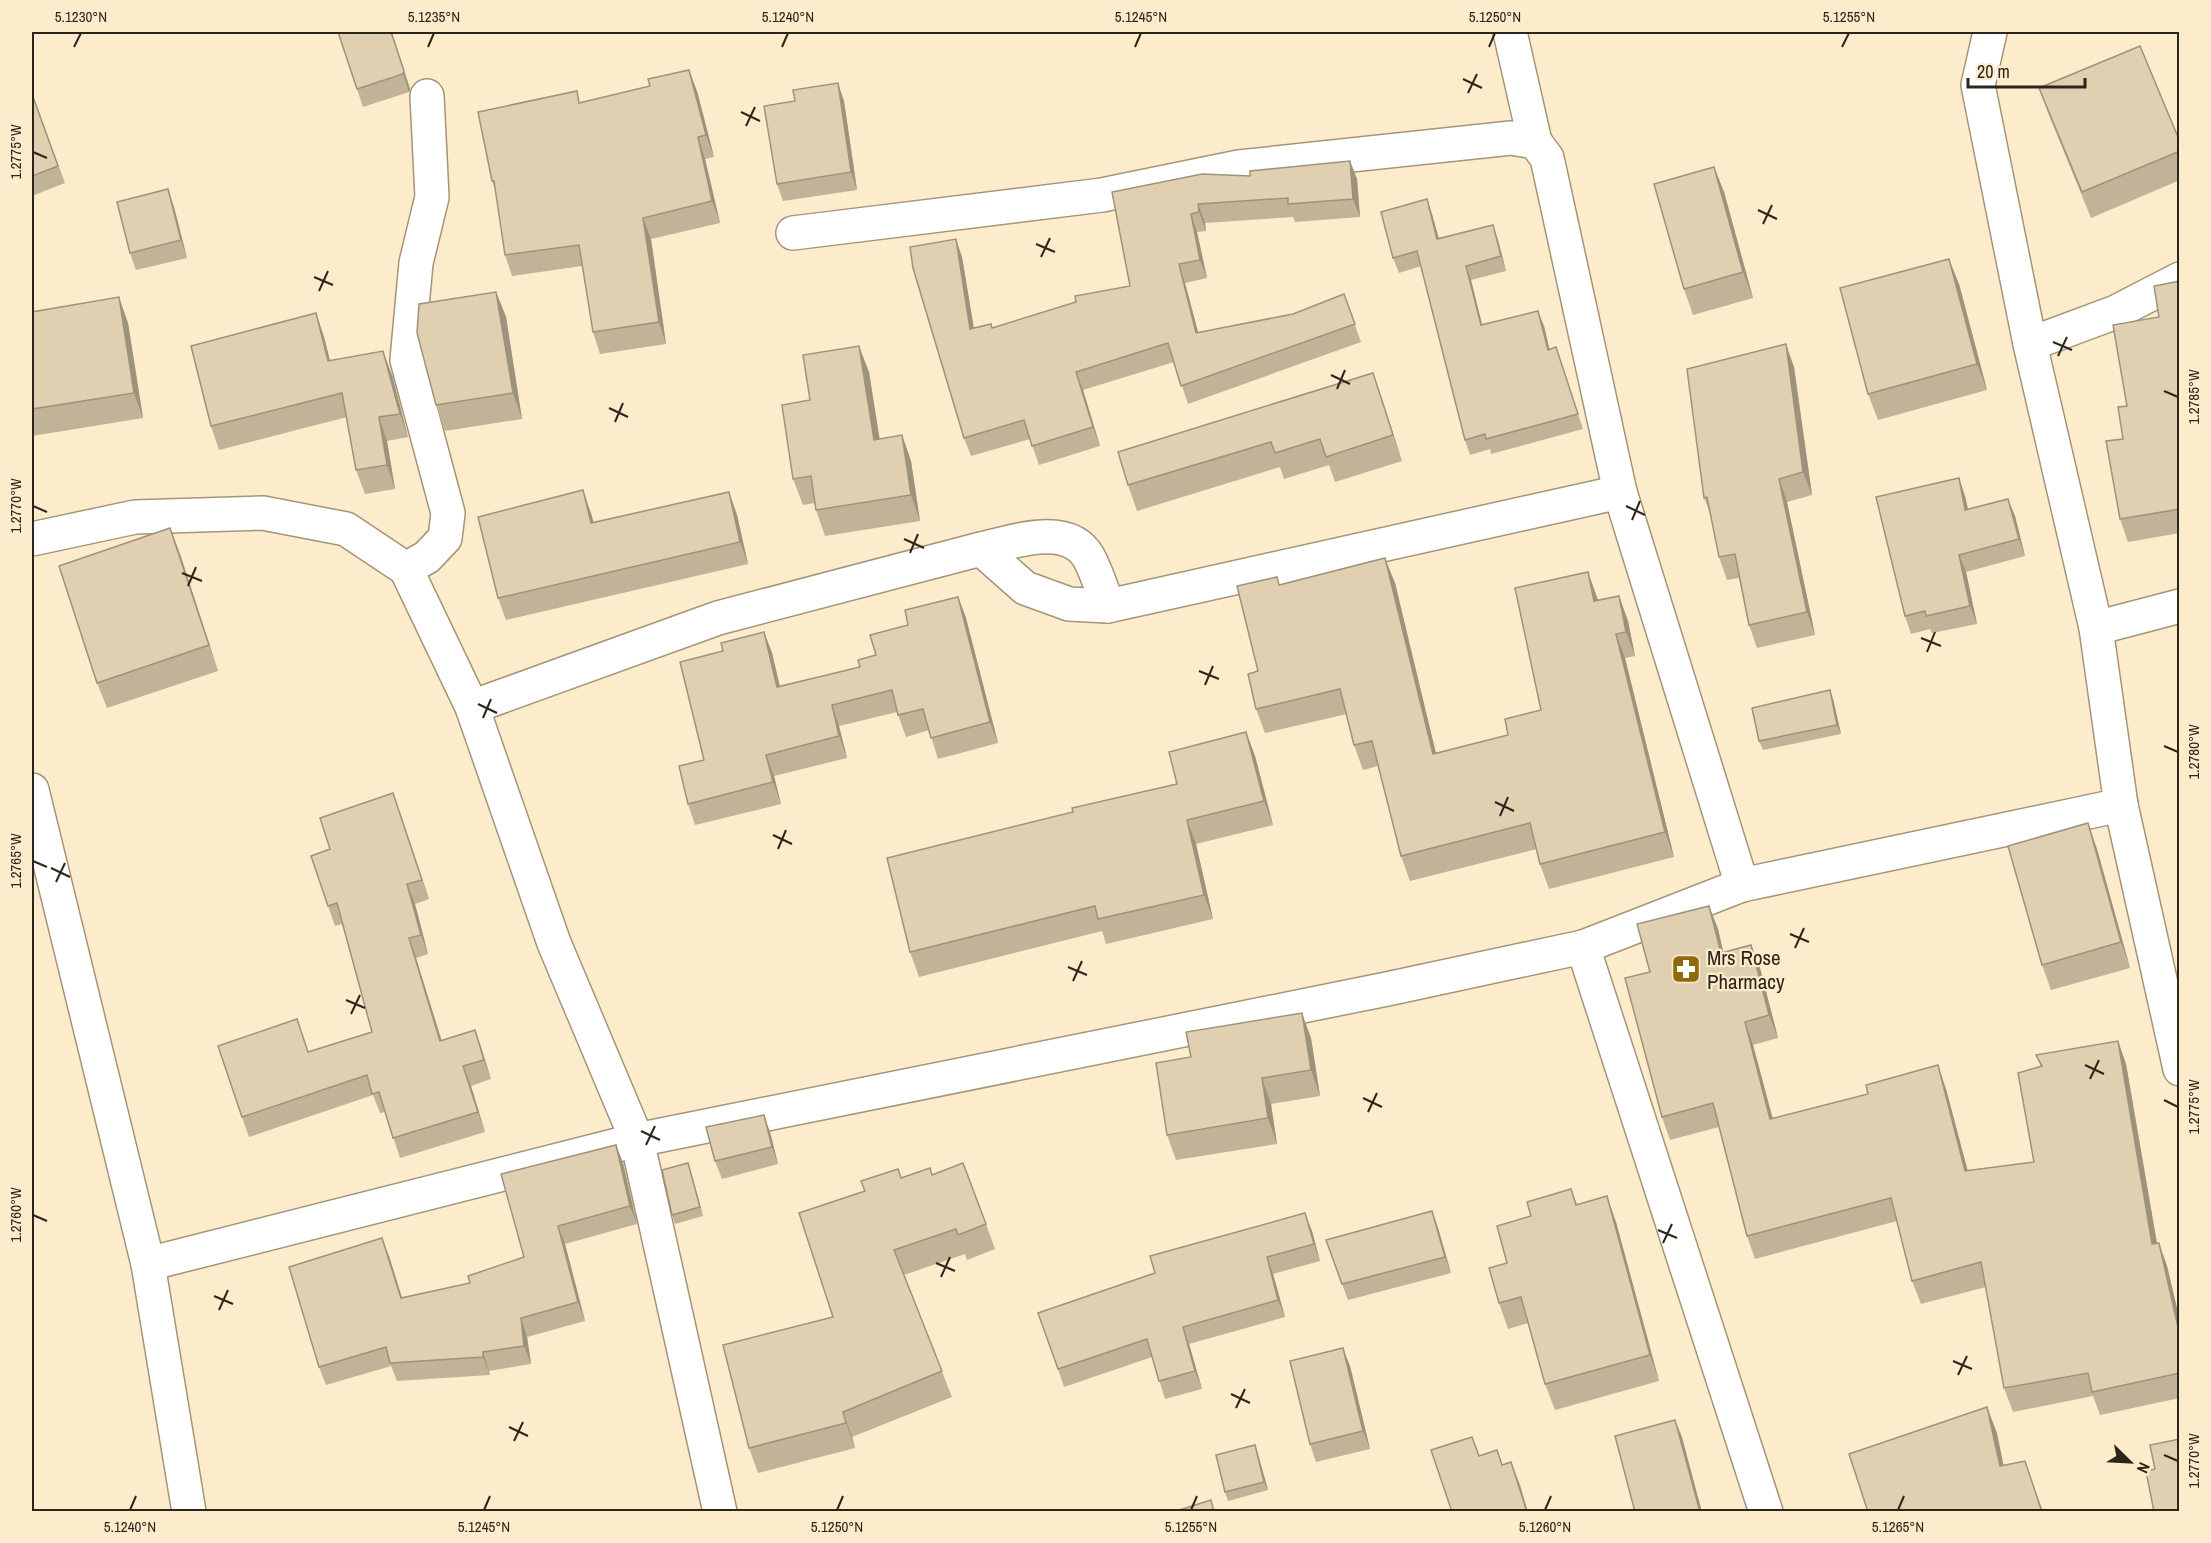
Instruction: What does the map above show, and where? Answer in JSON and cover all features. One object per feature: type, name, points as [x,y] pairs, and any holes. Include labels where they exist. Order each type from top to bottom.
[{"type":"street","points":[[1510,32],[1535,142],[1547,159],[1620,492],[1742,885]]},
{"type":"street","points":[[1990,32],[1978,84],[2030,344],[2096,628],[2121,806],[2180,1069]]},
{"type":"street","points":[[406,569],[427,556],[445,538],[448,513],[407,360],[416,263],[432,197],[427,96]]},
{"type":"street","points":[[793,232],[1102,195],[1239,167],[1511,138],[1535,142]]},
{"type":"street","points":[[2030,344],[2116,312],[2180,279]]},
{"type":"street","points":[[981,549],[1025,588],[1069,604],[1108,606],[1620,492]]},
{"type":"street","points":[[32,539],[135,517],[263,513],[346,529],[406,569],[472,707],[554,944],[637,1140],[720,1512]]},
{"type":"street","points":[[472,707],[718,618],[981,549],[1040,536],[1070,541],[1088,556],[1108,606]]},
{"type":"street","points":[[2096,628],[2180,606]]},
{"type":"street","points":[[32,790],[148,1264],[189,1512]]},
{"type":"street","points":[[148,1264],[637,1140],[1352,996],[1583,947],[1742,885],[2121,806]]},
{"type":"street","points":[[1583,947],[1766,1512]]},
{"type":"building","points":[[338,32],[391,32],[403,74],[357,89]]},
{"type":"building","points":[[2140,46],[2180,142],[2180,151],[2082,192],[2039,88]]},
{"type":"building","points":[[689,70],[706,135],[698,137],[712,201],[643,218],[659,322],[593,332],[579,245],[505,255],[494,181],[492,181],[478,112],[577,91],[579,103],[650,86],[648,79]]},
{"type":"building","points":[[838,83],[851,172],[777,184],[764,106],[795,101],[793,90]]},
{"type":"building","points":[[32,94],[58,166],[32,176]]},
{"type":"building","points":[[1350,161],[1353,199],[1288,204],[1288,198],[1198,204],[1199,212],[1191,214],[1200,260],[1179,264],[1196,333],[1293,314],[1344,294],[1355,324],[1181,386],[1168,343],[1076,372],[1093,427],[1032,446],[1024,420],[964,438],[913,268],[910,247],[956,239],[970,329],[991,324],[992,328],[1076,302],[1075,296],[1130,286],[1112,192],[1202,174],[1250,176],[1250,171]]},
{"type":"building","points":[[1714,167],[1743,272],[1684,289],[1654,184]]},
{"type":"building","points":[[168,189],[181,240],[130,253],[117,202]]},
{"type":"building","points":[[1427,199],[1437,239],[1493,225],[1501,256],[1466,266],[1481,325],[1538,311],[1548,350],[1556,347],[1578,414],[1486,439],[1485,434],[1465,440],[1417,251],[1393,258],[1381,212]]},
{"type":"building","points":[[1949,259],[1977,364],[1868,394],[1840,288]]},
{"type":"building","points":[[2180,281],[2180,509],[2120,519],[2106,441],[2123,439],[2118,407],[2127,406],[2113,325],[2159,317],[2154,286]]},
{"type":"building","points":[[496,292],[513,393],[436,405],[417,333],[419,304]]},
{"type":"building","points":[[119,297],[134,393],[32,409],[32,312]]},
{"type":"building","points":[[316,313],[328,361],[383,351],[400,414],[379,417],[387,465],[356,470],[342,393],[211,426],[191,346]]},
{"type":"building","points":[[1786,344],[1803,472],[1779,479],[1807,612],[1749,625],[1735,554],[1719,557],[1707,497],[1704,498],[1687,369]]},
{"type":"building","points":[[859,346],[874,440],[902,435],[911,495],[816,510],[811,476],[793,479],[782,405],[810,400],[803,355]]},
{"type":"building","points":[[1373,373],[1393,435],[1326,457],[1320,439],[1275,453],[1271,442],[1128,485],[1118,452]]},
{"type":"building","points":[[1959,478],[1965,510],[2008,499],[2019,539],[1959,555],[1970,606],[1926,616],[1925,611],[1905,616],[1876,497]]},
{"type":"building","points":[[583,490],[591,523],[729,492],[740,542],[498,598],[478,517]]},
{"type":"building","points":[[170,528],[209,645],[97,683],[59,566]]},
{"type":"building","points":[[1385,558],[1433,754],[1508,735],[1505,719],[1541,710],[1515,588],[1588,572],[1594,601],[1619,596],[1626,632],[1616,634],[1665,832],[1540,864],[1530,823],[1401,856],[1372,741],[1354,745],[1340,689],[1256,709],[1248,674],[1258,671],[1237,586],[1277,577],[1279,585]]},
{"type":"building","points":[[958,597],[990,722],[931,738],[923,709],[898,715],[892,690],[832,705],[839,736],[766,755],[773,782],[688,804],[679,766],[704,760],[680,662],[723,651],[721,643],[764,632],[777,687],[860,667],[858,660],[876,655],[870,635],[908,625],[905,610]]},
{"type":"building","points":[[1830,690],[1837,725],[1759,741],[1752,708]]},
{"type":"building","points":[[1246,732],[1264,801],[1187,820],[1204,895],[1098,919],[1095,906],[910,952],[887,858],[1073,812],[1072,808],[1177,784],[1169,752]]},
{"type":"building","points":[[393,793],[422,880],[407,884],[421,935],[409,938],[440,1041],[475,1030],[484,1060],[463,1066],[478,1112],[393,1138],[379,1092],[372,1094],[367,1075],[242,1117],[218,1046],[297,1019],[308,1052],[372,1032],[337,903],[328,906],[311,856],[330,849],[320,818]]},
{"type":"building","points":[[2088,823],[2121,942],[2042,965],[2008,846]]},
{"type":"building","points":[[1709,906],[1721,953],[1751,945],[1769,1015],[1745,1022],[1770,1119],[1868,1094],[1866,1085],[1938,1065],[1965,1171],[2034,1162],[2018,1073],[2042,1066],[2036,1055],[2118,1041],[2152,1244],[2159,1243],[2180,1336],[2180,1373],[2092,1392],[2088,1373],[2004,1388],[1981,1262],[1912,1281],[1891,1198],[1747,1236],[1713,1103],[1662,1117],[1625,978],[1650,972],[1637,924]]},
{"type":"building","points":[[1302,1013],[1311,1070],[1262,1078],[1268,1118],[1167,1135],[1156,1063],[1191,1057],[1186,1032]]},
{"type":"building","points":[[764,1115],[772,1147],[715,1161],[706,1127]]},
{"type":"building","points":[[616,1145],[630,1206],[558,1226],[578,1302],[521,1318],[524,1346],[483,1352],[483,1357],[390,1363],[386,1347],[319,1367],[289,1267],[382,1238],[401,1298],[470,1283],[468,1276],[524,1257],[501,1174]]},
{"type":"building","points":[[688,1163],[700,1207],[672,1215],[662,1170]]},
{"type":"building","points":[[963,1163],[986,1224],[958,1235],[956,1229],[894,1250],[942,1371],[843,1412],[846,1423],[749,1448],[723,1345],[833,1317],[799,1213],[865,1191],[861,1181],[898,1169],[901,1178],[930,1168],[932,1175]]},
{"type":"building","points":[[1571,1189],[1576,1205],[1607,1196],[1650,1355],[1545,1384],[1521,1297],[1499,1303],[1489,1268],[1507,1263],[1497,1226],[1531,1216],[1527,1202]]},
{"type":"building","points":[[1432,1211],[1445,1257],[1342,1284],[1326,1240]]},
{"type":"building","points":[[1305,1213],[1314,1244],[1267,1257],[1278,1300],[1183,1327],[1195,1371],[1159,1381],[1147,1339],[1058,1369],[1038,1313],[1155,1273],[1150,1256]]},
{"type":"building","points":[[1343,1348],[1363,1431],[1310,1444],[1290,1361]]},
{"type":"building","points":[[1987,1407],[2000,1466],[2025,1461],[2042,1512],[1868,1512],[1849,1454]]},
{"type":"building","points":[[1675,1420],[1700,1512],[1635,1512],[1615,1436]]},
{"type":"building","points":[[1472,1437],[1479,1456],[1497,1450],[1502,1465],[1511,1462],[1527,1512],[1452,1512],[1431,1450]]},
{"type":"building","points":[[2180,1439],[2180,1512],[2154,1512],[2146,1471],[2155,1469],[2150,1445]]},
{"type":"building","points":[[1255,1445],[1264,1482],[1225,1492],[1216,1455]]},
{"type":"building","points":[[1211,1500],[1214,1512],[1173,1512]]},
{"type":"place","name":"Mrs Rose Pharmacy","points":[[1686,969]]}]
